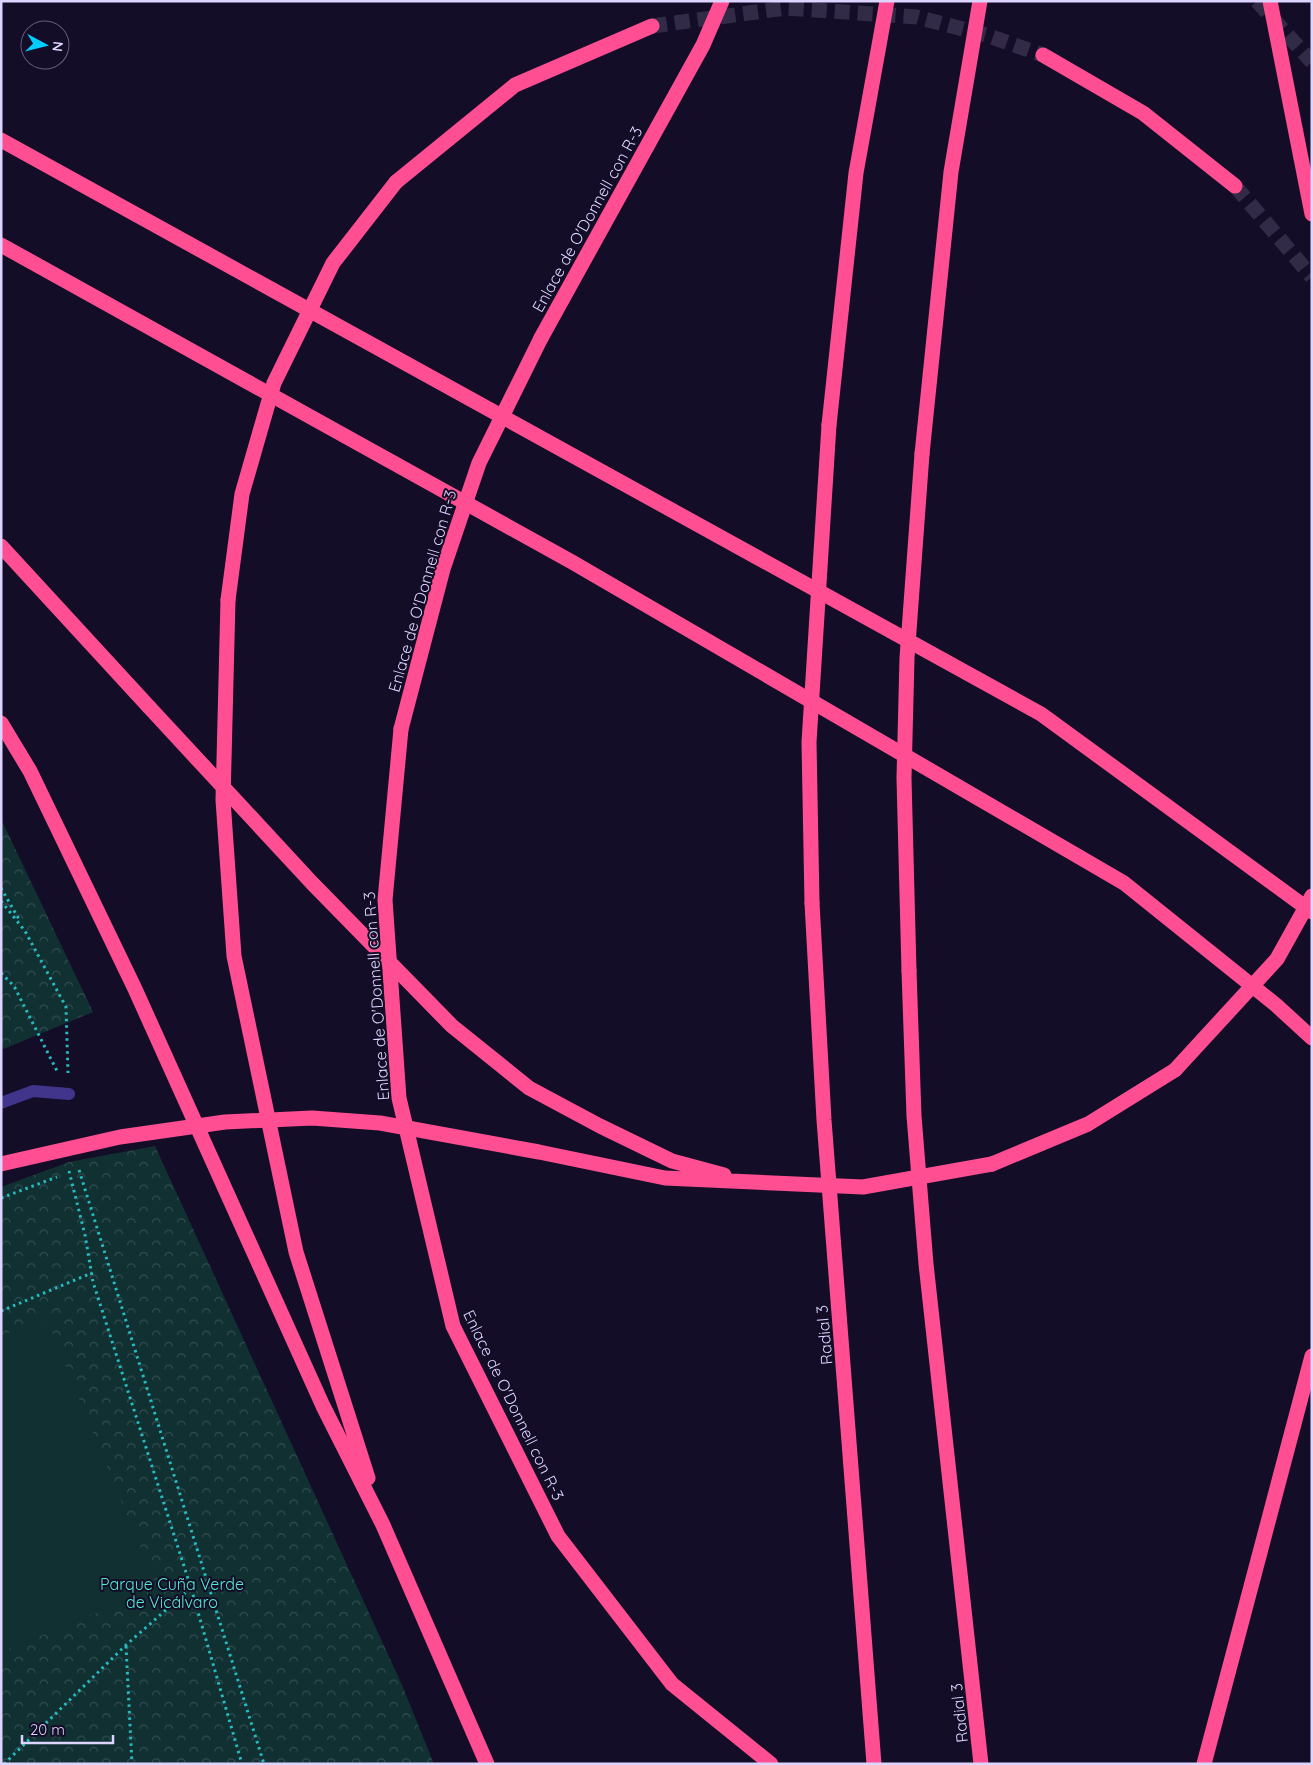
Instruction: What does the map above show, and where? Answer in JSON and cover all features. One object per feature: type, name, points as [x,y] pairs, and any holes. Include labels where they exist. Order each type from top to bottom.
[{"type":"highway","name":"Enlace de O'Donnell con R-3","points":[[722,1],[703,45],[541,338],[478,463],[443,569],[401,729],[385,900],[398,1098],[453,1326],[558,1536],[672,1684],[771,1764]]},
{"type":"highway","name":"Radial 3","points":[[874,1764],[824,1120],[812,902],[809,742],[829,425],[856,173],[887,1]]},
{"type":"highway","name":"Radial 3","points":[[980,1],[952,172],[922,454],[907,658],[904,778],[914,1116],[926,1264],[981,1764]]},
{"type":"highway","points":[[1270,1],[1312,214]]},
{"type":"highway","points":[[383,1525],[296,1252],[234,956],[223,800],[228,600],[242,494],[274,383],[333,263],[396,182],[515,85],[652,26]]},
{"type":"highway","points":[[1043,54],[1143,113],[1235,186]]},
{"type":"highway","points":[[1,140],[1041,714],[1312,912]]},
{"type":"highway","points":[[1,244],[572,562],[1124,883],[1276,1005],[1312,1038]]},
{"type":"highway","points":[[1,546],[312,883],[452,1026],[530,1088],[600,1126],[672,1161],[757,1183]]},
{"type":"highway","points":[[1,723],[30,770],[135,989],[323,1406],[383,1525],[487,1764]]},
{"type":"highway","points":[[1,1164],[120,1136],[225,1122],[312,1118],[380,1123],[539,1152],[665,1178],[863,1187],[992,1164],[1088,1124],[1175,1070],[1277,959],[1312,896]]},
{"type":"highway","points":[[1204,1764],[1312,1356]]},
{"type":"lane","points":[[1,1103],[33,1091],[69,1094]]},
{"type":"path","points":[[1,888],[66,1007],[69,1094]]},
{"type":"path","points":[[1,901],[25,930]]},
{"type":"path","points":[[242,1764],[191,1588],[92,1273],[85,1235],[68,1173],[79,1170],[264,1764]]},
{"type":"path","points":[[1,1198],[60,1176]]},
{"type":"path","points":[[1,1311],[92,1273]]},
{"type":"path","points":[[4,1764],[126,1646],[191,1588]]},
{"type":"path","points":[[126,1646],[132,1764]]},
{"type":"green space","points":[[1,819],[93,1012],[1,1050]]},
{"type":"green space","name":"Parque Cuña Verde de Vicálvaro","points":[[155,1146],[402,1685],[434,1764],[1,1764],[1,1187],[69,1162]]},
{"type":"green space","points":[[46,1318],[157,1588],[1,1652],[1,1336]]},
{"type":"tunnel","points":[[1257,1],[1312,62]]},
{"type":"tunnel","points":[[652,26],[786,8],[917,17],[986,35],[1043,55]]},
{"type":"tunnel","points":[[1235,186],[1312,277]]}]
